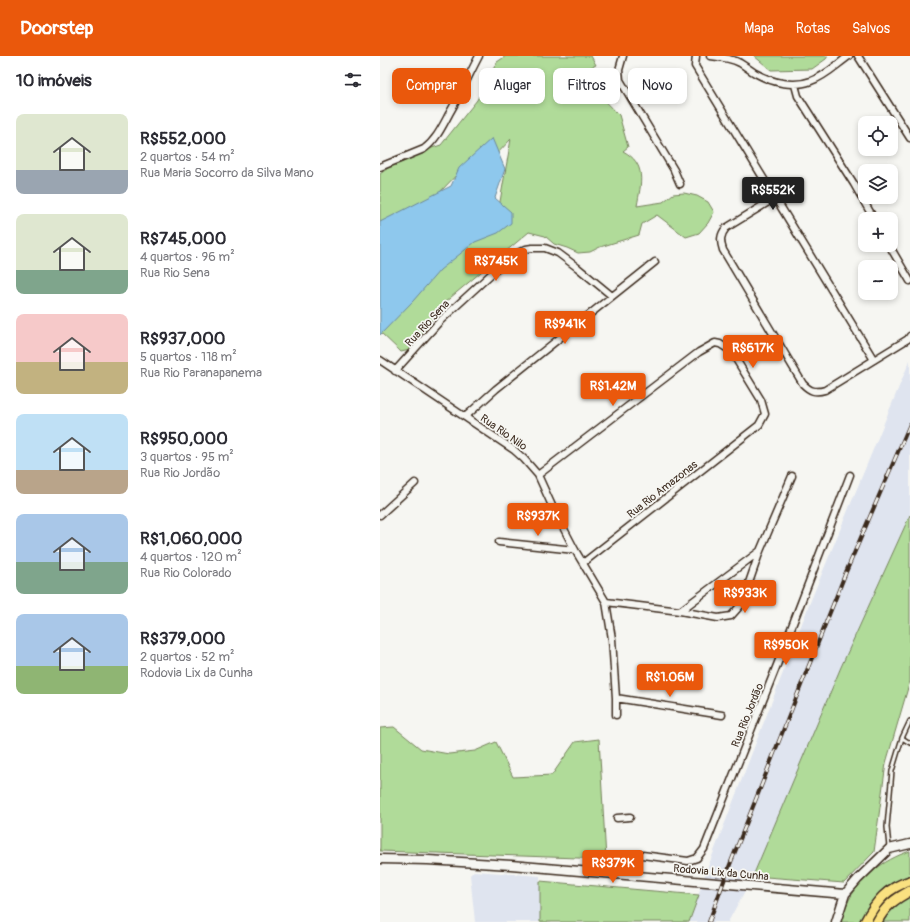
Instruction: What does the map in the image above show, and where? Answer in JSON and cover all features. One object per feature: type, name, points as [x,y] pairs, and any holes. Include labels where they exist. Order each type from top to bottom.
[{"type":"main road","points":[[836,922],[845,894],[871,866],[889,849],[910,844]]},
{"type":"main road","name":"Rodovia Lix da Cunha","points":[[380,859],[511,865],[845,894]]},
{"type":"main road","points":[[865,922],[884,894],[891,888],[910,881]]},
{"type":"main road","points":[[877,922],[882,912],[891,902],[910,891]]},
{"type":"street","points":[[380,167],[424,149],[430,144],[436,137],[457,100],[479,56]]},
{"type":"street","points":[[622,56],[619,70],[620,80],[674,170],[680,184]]},
{"type":"street","points":[[696,56],[695,66],[874,360]]},
{"type":"street","points":[[710,56],[739,62],[756,74],[774,81],[795,85],[811,81],[828,73],[849,56]]},
{"type":"street","points":[[858,56],[910,138]]},
{"type":"street","points":[[795,85],[798,96],[870,212]]},
{"type":"street","points":[[775,198],[726,228],[722,234],[720,243],[803,384],[808,389],[813,391],[818,392],[825,390],[908,339],[910,336]]},
{"type":"street","name":"Rua Rio Sena","points":[[395,371],[440,321],[501,264],[526,249],[545,248],[558,254],[578,268],[612,296]]},
{"type":"street","points":[[893,252],[910,281]]},
{"type":"street","points":[[465,417],[496,389],[655,262]]},
{"type":"street","name":"Rua Rio Amazonas","points":[[538,475],[699,352],[715,343],[720,344],[731,351],[764,406],[765,414],[763,419],[753,430],[583,563]]},
{"type":"street","name":"Rua Rio Nilo","points":[[380,360],[514,450],[538,475],[575,550],[606,602],[612,639],[616,715]]},
{"type":"street","name":"Rua Rio Jordão","points":[[642,855],[688,861],[697,858],[704,849],[780,658],[850,475]]},
{"type":"street","points":[[606,602],[680,611],[718,618],[731,616],[742,601],[760,551],[792,476]]},
{"type":"street","points":[[380,514],[416,483]]},
{"type":"street","points":[[499,542],[575,550]]},
{"type":"street","points":[[680,611],[760,551]]},
{"type":"street","points":[[616,698],[722,715]]},
{"type":"street","points":[[617,818],[630,817]]},
{"type":"lane","points":[[889,849],[887,827],[892,771],[902,738],[910,721]]},
{"type":"lane","points":[[902,738],[910,742]]},
{"type":"shaded area","points":[[910,360],[910,515],[841,667],[753,876],[728,922],[689,922],[706,872],[811,600]]},
{"type":"shaded area","points":[[474,871],[540,876],[540,922],[475,922],[470,875]]},
{"type":"green space","points":[[506,56],[591,56],[596,65],[589,68],[553,68],[553,104],[608,104],[619,115],[628,147],[623,151],[631,156],[639,168],[641,182],[637,206],[663,202],[673,194],[684,193],[697,196],[708,202],[714,212],[708,223],[699,233],[686,237],[657,215],[642,224],[639,235],[600,247],[590,252],[578,253],[554,244],[545,236],[529,232],[444,303],[410,350],[401,352],[380,332],[391,295],[498,213],[511,139],[495,156],[471,160],[438,194],[380,223],[380,174],[401,158],[441,145],[479,96],[479,104],[545,104],[545,68],[494,68],[497,62]]},
{"type":"green space","points":[[754,56],[828,56],[812,69],[771,70]]},
{"type":"green space","points":[[910,515],[910,681],[886,763],[874,852],[844,883],[753,876],[841,667]]},
{"type":"green space","points":[[394,727],[421,749],[449,754],[475,751],[496,742],[513,777],[552,775],[575,742],[599,739],[606,859],[380,851],[380,728]]},
{"type":"green space","points":[[910,851],[910,876],[888,886],[870,904],[860,922],[840,922],[852,895],[865,878],[890,859]]},
{"type":"green space","points":[[540,881],[699,895],[689,922],[540,922]]},
{"type":"green space","points":[[910,895],[910,922],[882,922],[891,910]]},
{"type":"water","points":[[492,138],[505,169],[495,198],[511,212],[511,223],[498,233],[475,242],[440,270],[380,335],[380,222],[451,186],[459,168]]},
{"type":"railway","points":[[709,922],[729,867],[846,572],[910,424]]}]
